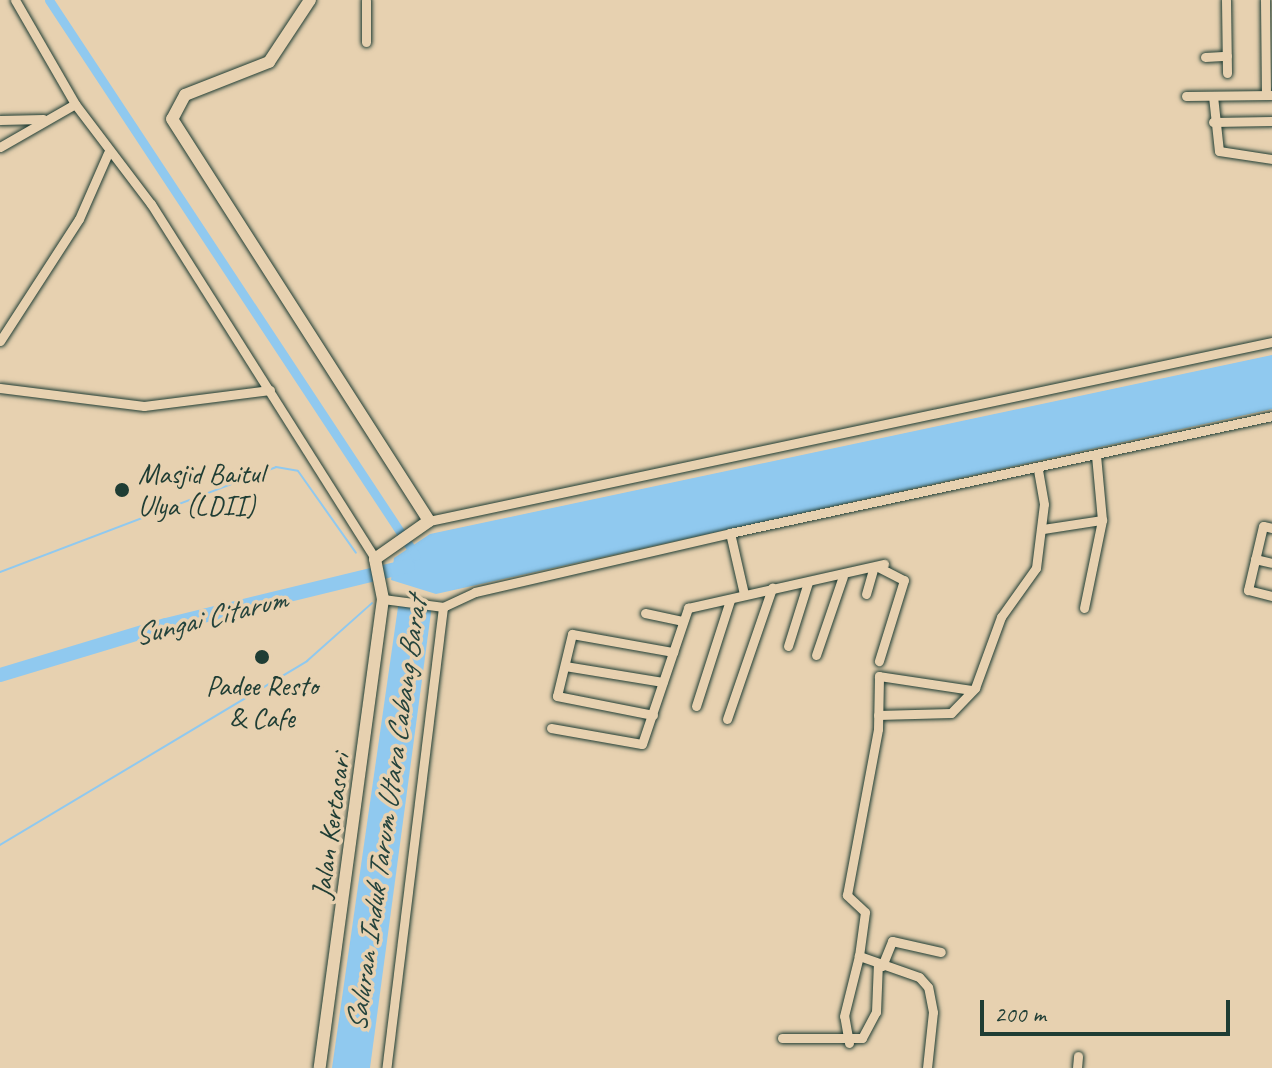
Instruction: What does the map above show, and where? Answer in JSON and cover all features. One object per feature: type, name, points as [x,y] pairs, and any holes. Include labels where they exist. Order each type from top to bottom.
[{"type":"street","points":[[15,0],[75,104],[108,153],[151,204],[379,559],[382,595],[439,604],[475,592],[730,533],[1038,469],[1272,416]]},
{"type":"street","points":[[310,0],[269,62],[175,104],[172,119],[429,521]]},
{"type":"street","points":[[366,0],[366,42]]},
{"type":"street","points":[[1226,0],[1227,73]]},
{"type":"street","points":[[1186,96],[1269,95],[1265,0]]},
{"type":"street","points":[[1205,57],[1227,56]]},
{"type":"street","points":[[1213,96],[1213,122],[1219,151],[1272,159]]},
{"type":"street","points":[[0,147],[75,104]]},
{"type":"street","points":[[0,120],[47,119]]},
{"type":"street","points":[[1213,122],[1272,121]]},
{"type":"street","points":[[0,341],[79,219],[108,153]]},
{"type":"street","points":[[379,559],[429,521],[1272,342]]},
{"type":"street","points":[[0,388],[144,406],[270,390]]},
{"type":"street","points":[[1084,608],[1102,520],[1096,455]]},
{"type":"street","points":[[878,715],[951,713],[972,690],[1001,617],[1032,576],[1043,529],[1038,469]]},
{"type":"street","points":[[1043,529],[1102,520]]},
{"type":"street","points":[[1272,528],[1263,526],[1248,590],[1272,596]]},
{"type":"street","points":[[730,533],[744,594]]},
{"type":"street","points":[[1255,559],[1272,563]]},
{"type":"street","points":[[866,594],[879,566]]},
{"type":"street","points":[[551,728],[642,744],[691,605],[730,600],[744,594],[843,576],[879,566],[904,580],[879,661]]},
{"type":"street","points":[[816,655],[843,576]]},
{"type":"street","points":[[788,646],[808,582]]},
{"type":"street","points":[[727,719],[772,588]]},
{"type":"street","name":"Jalan Kertasari","points":[[320,1068],[382,595]]},
{"type":"street","points":[[696,706],[730,600]]},
{"type":"street","points":[[386,1068],[439,604]]},
{"type":"street","points":[[645,613],[683,621]]},
{"type":"street","points":[[653,715],[557,696],[572,634],[673,652]]},
{"type":"street","points":[[565,666],[663,682]]},
{"type":"street","points":[[849,1043],[844,1016],[859,956],[865,912],[847,895],[878,715],[879,676],[972,690]]},
{"type":"street","points":[[782,1038],[849,1043],[872,1027],[880,964],[892,941],[941,952]]},
{"type":"street","points":[[859,956],[919,977],[928,987],[933,1012],[927,1068]]},
{"type":"street","points":[[1077,1068],[1078,1056]]},
{"type":"water","points":[[1272,355],[1272,409],[436,594],[391,580],[394,558],[430,534]]},
{"type":"water","name":"Saluran Induk Tarum Utara Cabang Barat","points":[[399,600],[432,605],[370,1068],[332,1068]]},
{"type":"waterway","points":[[49,0],[416,556]]},
{"type":"waterway","points":[[0,572],[276,467],[298,471],[356,553]]},
{"type":"waterway","name":"Sungai Citarum","points":[[0,675],[166,625],[408,566]]},
{"type":"waterway","points":[[0,845],[307,661],[372,603]]},
{"type":"place","name":"Masjid Baitul Ulya (LDII)","points":[[122,490]]},
{"type":"place","name":"Padee Resto & Cafe","points":[[262,657]]}]
